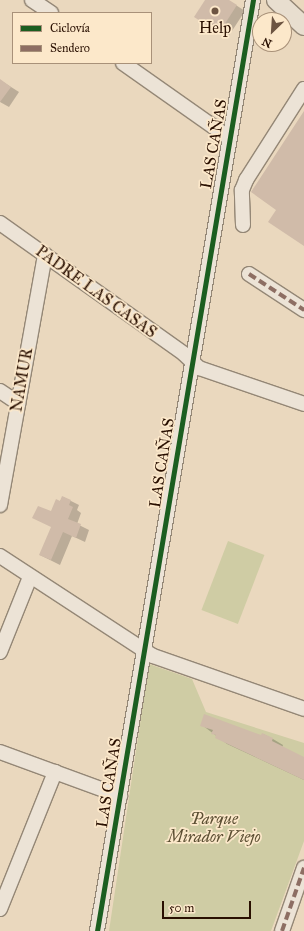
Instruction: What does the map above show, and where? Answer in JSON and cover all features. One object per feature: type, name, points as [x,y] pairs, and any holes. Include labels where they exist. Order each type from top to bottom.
[{"type":"main road","points":[[276,0],[304,11]]},
{"type":"main road","points":[[276,0],[304,26]]},
{"type":"street","points":[[32,0],[50,12]]},
{"type":"street","name":"LAS CAÑAS","points":[[98,931],[228,136],[253,0]]},
{"type":"street","points":[[124,64],[228,136]]},
{"type":"street","points":[[243,224],[242,190],[246,180],[304,89]]},
{"type":"street","name":"PADRE LAS CASAS","points":[[0,223],[199,368],[304,404]]},
{"type":"street","name":"NAMUR","points":[[0,505],[45,255]]},
{"type":"street","points":[[249,274],[304,310]]},
{"type":"street","points":[[0,391],[18,403]]},
{"type":"street","points":[[0,556],[144,651],[163,660],[304,709]]},
{"type":"street","points":[[0,652],[30,577]]},
{"type":"street","points":[[0,752],[120,796]]},
{"type":"street","points":[[0,909],[55,772]]},
{"type":"street","points":[[282,931],[304,868]]},
{"type":"green space","points":[[228,541],[264,555],[238,624],[201,610]]},
{"type":"green space","name":"Parque Mirador Viejo","points":[[149,664],[192,679],[206,712],[304,743],[304,841],[271,931],[109,931]]},
{"type":"building","name":"Help","points":[[205,0],[229,0],[237,5],[219,33],[194,17]]},
{"type":"building","points":[[0,79],[11,87],[0,102]]},
{"type":"building","points":[[304,111],[304,246],[268,222],[276,210],[251,192]]},
{"type":"building","points":[[62,496],[71,500],[69,505],[73,507],[68,519],[81,524],[76,538],[63,532],[51,560],[39,555],[51,527],[32,518],[38,506],[51,511],[56,499],[60,501]]},
{"type":"building","points":[[204,714],[261,735],[262,733],[273,738],[272,741],[304,757],[304,780],[215,738],[216,735],[211,734],[213,730],[200,726]]},
{"type":"marked path","points":[[249,274],[304,310]]},
{"type":"marked path","points":[[282,931],[304,868]]},
{"type":"cycle path","points":[[97,931],[253,0]]},
{"type":"place","name":"Help","points":[[215,11]]}]
